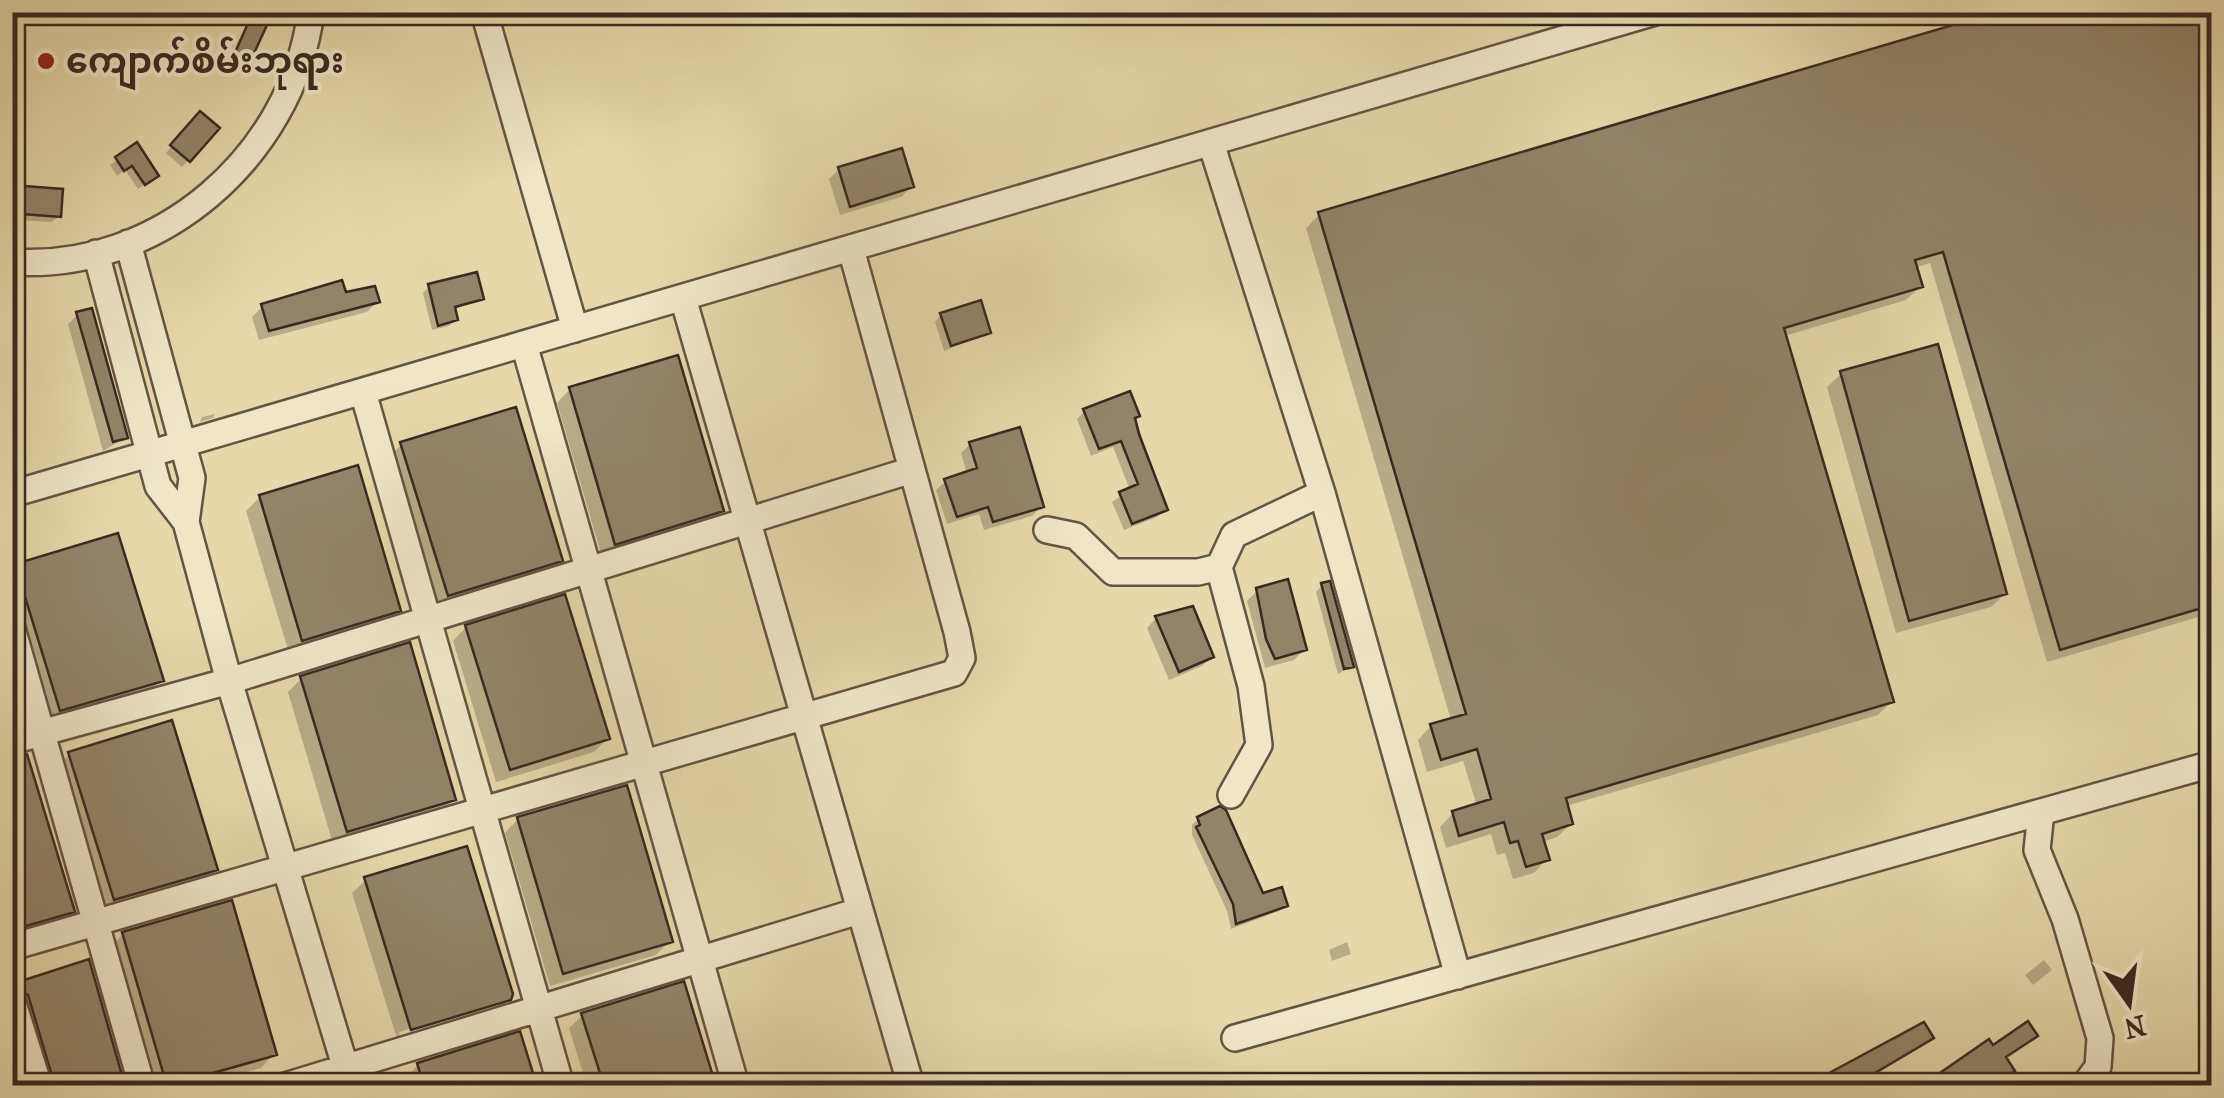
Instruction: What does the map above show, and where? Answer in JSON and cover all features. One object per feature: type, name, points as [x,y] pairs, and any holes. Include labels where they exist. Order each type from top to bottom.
[{"type":"street","points":[[12,262],[96,253],[128,243],[198,204],[255,148],[290,90],[311,12]]},
{"type":"street","points":[[484,12],[576,329]]},
{"type":"street","points":[[12,494],[1655,12]]},
{"type":"street","points":[[1211,143],[1322,493],[1458,976]]},
{"type":"street","points":[[128,243],[192,478],[186,522]]},
{"type":"street","points":[[12,947],[954,673],[962,658],[851,248]]},
{"type":"street","points":[[96,253],[158,486],[186,522],[229,681],[348,1076]]},
{"type":"street","points":[[684,298],[911,1086]]},
{"type":"street","points":[[524,344],[736,1086]]},
{"type":"street","points":[[363,392],[561,1086]]},
{"type":"street","points":[[12,741],[229,681],[912,470]]},
{"type":"street","points":[[1232,795],[1259,745],[1251,686],[1219,567],[1234,536],[1322,493]]},
{"type":"street","points":[[1047,530],[1076,536],[1114,572],[1198,572],[1219,567]]},
{"type":"street","points":[[12,628],[142,1086]]},
{"type":"street","points":[[1234,1038],[2212,764]]},
{"type":"street","points":[[2041,812],[2037,850],[2065,919],[2100,1038],[2098,1067],[2089,1083]]},
{"type":"street","points":[[285,1086],[348,1076],[537,1006],[700,962],[858,912]]},
{"type":"street","points":[[12,1000],[38,1086]]},
{"type":"building","points":[[253,12],[273,12],[250,62],[234,55]]},
{"type":"building","points":[[1997,12],[2212,12],[2212,605],[2060,650],[1943,252],[1915,260],[1923,287],[1784,328],[1894,702],[1566,798],[1573,824],[1542,834],[1550,860],[1526,867],[1518,841],[1510,843],[1504,822],[1459,836],[1452,811],[1491,799],[1477,749],[1441,760],[1430,724],[1466,714],[1318,212]]},
{"type":"building","points":[[200,111],[220,128],[190,162],[170,145]]},
{"type":"building","points":[[137,142],[159,176],[145,185],[132,166],[124,171],[115,157]]},
{"type":"building","points":[[902,148],[914,187],[850,207],[838,167]]},
{"type":"building","points":[[24,186],[63,189],[61,217],[22,214]]},
{"type":"building","points":[[477,272],[484,299],[455,307],[458,320],[438,326],[428,284]]},
{"type":"building","points":[[342,280],[346,292],[375,286],[380,302],[269,331],[261,304]]},
{"type":"building","points":[[981,300],[991,333],[951,346],[940,313]]},
{"type":"building","points":[[92,308],[128,438],[113,442],[76,312]]},
{"type":"building","points":[[1938,344],[2007,594],[1909,621],[1840,371]]},
{"type":"building","points":[[678,355],[724,511],[615,545],[569,387]]},
{"type":"building","points":[[1130,391],[1140,416],[1135,418],[1139,434],[1168,510],[1132,524],[1119,492],[1138,484],[1121,441],[1099,449],[1083,409]]},
{"type":"building","points":[[516,407],[563,561],[448,596],[400,442]]},
{"type":"building","points":[[1020,427],[1044,507],[993,522],[988,507],[957,517],[944,479],[977,468],[969,442]]},
{"type":"building","points":[[358,465],[401,611],[302,641],[259,495]]},
{"type":"building","points":[[118,533],[164,681],[60,711],[15,564]]},
{"type":"building","points":[[1288,579],[1307,650],[1275,659],[1266,639],[1256,588]]},
{"type":"building","points":[[1330,581],[1354,667],[1344,669],[1321,583]]},
{"type":"building","points":[[565,594],[610,739],[510,770],[465,625]]},
{"type":"building","points":[[1193,606],[1214,657],[1179,672],[1155,616]]},
{"type":"building","points":[[410,642],[456,800],[347,832],[300,676]]},
{"type":"building","points":[[172,720],[218,870],[114,900],[68,752]]},
{"type":"building","points":[[27,754],[75,912],[12,930],[12,757]]},
{"type":"building","points":[[627,785],[673,942],[563,974],[517,817]]},
{"type":"building","points":[[1220,806],[1226,810],[1263,893],[1282,887],[1288,906],[1236,924],[1233,904],[1196,827],[1200,825],[1197,817]]},
{"type":"building","points":[[467,846],[513,994],[511,1000],[411,1030],[364,877]]},
{"type":"building","points":[[232,900],[277,1055],[167,1086],[122,932]]},
{"type":"building","points":[[89,959],[125,1086],[55,1086],[28,995],[12,984]]},
{"type":"building","points":[[684,981],[716,1086],[604,1086],[581,1013]]},
{"type":"building","points":[[2028,1021],[2038,1036],[2006,1057],[2015,1071],[1992,1086],[1921,1086],[1989,1039],[1993,1045]]},
{"type":"building","points":[[1924,1022],[1934,1038],[1853,1086],[1805,1086]]},
{"type":"building","points":[[520,1031],[537,1086],[424,1086],[417,1063]]},
{"type":"place","name":"ကျောက်စိမ်းဘုရား","points":[[46,61]]}]
